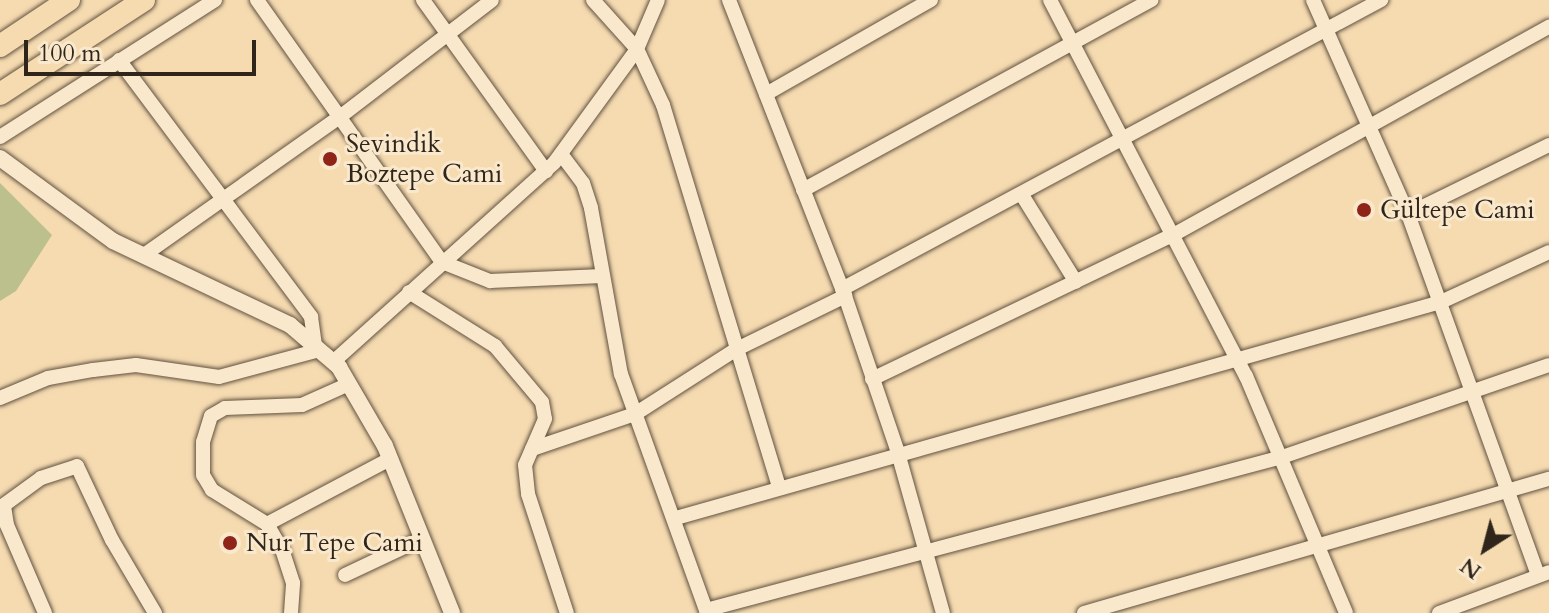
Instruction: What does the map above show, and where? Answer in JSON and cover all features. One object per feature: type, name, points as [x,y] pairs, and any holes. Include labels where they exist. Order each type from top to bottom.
[{"type":"main road","points":[[0,46],[69,0]]},
{"type":"main road","points":[[0,94],[144,0]]},
{"type":"street","points":[[0,137],[215,0]]},
{"type":"street","points":[[257,0],[442,262],[490,281],[602,276]]},
{"type":"street","points":[[423,0],[546,171]]},
{"type":"street","points":[[144,255],[218,199],[341,116],[492,0]]},
{"type":"street","points":[[593,0],[637,49],[680,155],[735,350],[779,486]]},
{"type":"street","points":[[333,362],[546,171],[637,49],[658,0]]},
{"type":"street","points":[[729,0],[844,292],[898,453],[923,554],[943,613]]},
{"type":"street","points":[[766,94],[931,0]]},
{"type":"street","points":[[1050,0],[1239,363],[1282,457],[1346,613]]},
{"type":"street","points":[[803,190],[1071,41],[1152,0]]},
{"type":"street","points":[[1313,0],[1408,214],[1506,492],[1544,574],[1439,613]]},
{"type":"street","points":[[532,449],[635,414],[735,350],[1124,142],[1381,0]]},
{"type":"street","points":[[872,379],[1173,235],[1549,27]]},
{"type":"street","points":[[119,60],[218,199],[311,317],[317,348]]},
{"type":"street","points":[[1408,214],[1549,145]]},
{"type":"street","points":[[561,154],[583,183],[591,208],[602,276],[635,414],[676,518],[706,612],[1282,457],[1474,395],[1549,365]]},
{"type":"street","points":[[0,158],[61,206],[144,255],[290,325],[333,362],[349,384],[390,459],[448,612]]},
{"type":"street","points":[[1022,195],[1076,282]]},
{"type":"street","points":[[676,518],[898,453],[1239,363],[1441,302],[1549,252]]},
{"type":"street","points":[[409,292],[460,321],[524,376],[542,402],[545,419],[525,465],[528,494],[567,613]]},
{"type":"street","points":[[0,398],[48,378],[136,365],[219,377],[317,348]]},
{"type":"street","points":[[291,613],[293,583],[267,524],[212,490],[203,475],[203,442],[211,416],[245,406],[302,405],[349,384]]},
{"type":"street","points":[[267,524],[390,459]]},
{"type":"street","points":[[45,613],[7,525],[4,505],[41,478],[77,466],[112,540],[155,613]]},
{"type":"street","points":[[1084,613],[1134,608],[1549,479]]},
{"type":"street","points":[[345,575],[421,539]]},
{"type":"green space","points":[[0,183],[52,235],[16,291],[0,301]]},
{"type":"place","name":"Sevindik Boztepe Cami","points":[[330,159]]},
{"type":"place","name":"Gültepe Cami","points":[[1364,210]]},
{"type":"place","name":"Nur Tepe Cami","points":[[230,543]]}]
